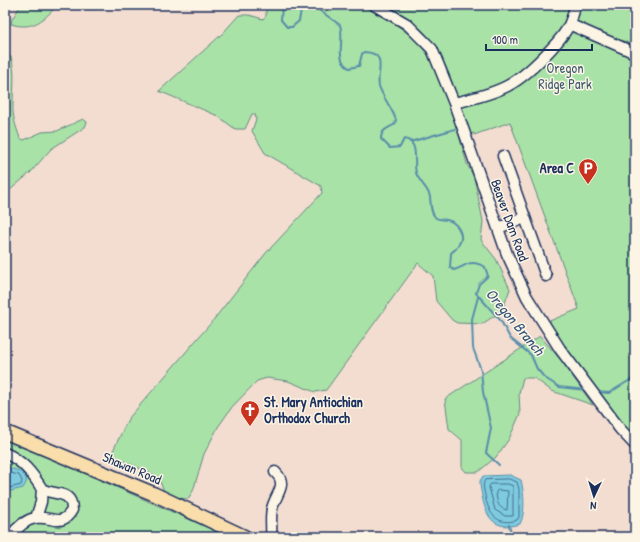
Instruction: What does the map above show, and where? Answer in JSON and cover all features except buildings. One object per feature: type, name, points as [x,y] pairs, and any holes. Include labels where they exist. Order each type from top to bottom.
[{"type":"main road","name":"Shawan Road","points":[[5,432],[154,494],[245,537]]},
{"type":"street","name":"Beaver Dam Road","points":[[374,5],[406,24],[432,49],[454,104],[507,254],[527,297],[560,349],[620,429],[635,445]]},
{"type":"street","points":[[454,104],[495,92],[520,80],[533,69],[564,34],[570,24],[575,5]]},
{"type":"street","points":[[570,24],[635,52]]},
{"type":"street","points":[[503,156],[546,276]]},
{"type":"street","points":[[498,228],[525,218]]},
{"type":"street","points":[[5,454],[11,456],[30,470],[42,489],[40,506],[36,518]]},
{"type":"street","points":[[272,537],[272,507],[282,482],[281,477],[275,472]]},
{"type":"street","points":[[10,537],[24,523],[36,518],[59,521],[68,516],[72,510],[72,505],[69,499],[62,494],[42,489]]},
{"type":"green space","points":[[21,5],[58,5],[43,19],[32,25],[19,26],[11,24],[12,19]]},
{"type":"green space","points":[[266,5],[362,5],[397,25],[416,40],[433,61],[453,114],[467,164],[474,177],[483,221],[481,240],[496,259],[510,289],[502,311],[482,324],[457,323],[452,320],[436,301],[433,276],[418,263],[326,390],[315,392],[288,381],[267,378],[257,381],[232,407],[218,427],[204,454],[193,491],[188,499],[178,498],[164,491],[158,477],[111,455],[128,419],[211,323],[266,253],[322,193],[321,186],[265,153],[252,131],[256,119],[255,114],[252,114],[245,129],[235,129],[218,116],[159,91],[222,34],[239,15],[249,15],[263,19],[266,16]]},
{"type":"green space","name":"Oregon Ridge Park","points":[[383,5],[635,5],[635,440],[623,427],[547,322],[579,309],[510,122],[474,135],[474,133],[469,134],[456,92],[445,64],[430,39],[420,28]]},
{"type":"green space","points":[[6,56],[11,57],[13,63],[13,113],[20,138],[24,140],[42,132],[57,131],[83,119],[87,122],[85,127],[51,149],[30,173],[10,190],[5,202]]},
{"type":"green space","points":[[540,336],[561,360],[593,405],[552,391],[534,378],[523,378],[519,393],[520,414],[509,439],[496,457],[478,472],[466,472],[462,467],[462,440],[449,429],[445,399]]},
{"type":"green space","points":[[5,438],[229,537],[5,537]]},
{"type":"water","points":[[5,468],[14,469],[22,473],[25,476],[26,483],[23,488],[11,491],[5,495]]},
{"type":"water","points":[[510,475],[521,480],[524,496],[524,508],[520,524],[509,526],[494,522],[490,517],[483,502],[480,481],[483,476]]},
{"type":"waterway","name":"Oregon Branch","points":[[282,5],[281,20],[287,27],[292,27],[299,21],[302,5]]},
{"type":"waterway","name":"Oregon Branch","points":[[312,5],[340,25],[342,60],[349,68],[359,66],[362,54],[364,52],[372,53],[379,60],[379,86],[396,120],[395,124],[382,133],[381,139],[390,148],[400,147],[404,139],[412,144],[415,153],[416,173],[429,194],[434,216],[437,219],[451,221],[459,229],[461,240],[451,253],[450,267],[454,270],[472,263],[485,267],[488,276],[479,284],[476,293],[501,321],[510,338],[531,355],[537,369],[545,378],[559,387],[586,390]]},
{"type":"waterway","points":[[410,142],[455,129]]},
{"type":"waterway","points":[[478,297],[472,319],[473,348],[481,370],[483,392],[491,428],[486,453],[499,465]]},
{"type":"waterway","name":"Oregon Branch","points":[[597,392],[609,393],[635,377]]},
{"type":"waterway","points":[[509,525],[512,537]]},
{"type":"place","name":"Area C","points":[[588,185]]},
{"type":"place","name":"St. Mary Antiochian Orthodox Church","points":[[250,427]]}]
